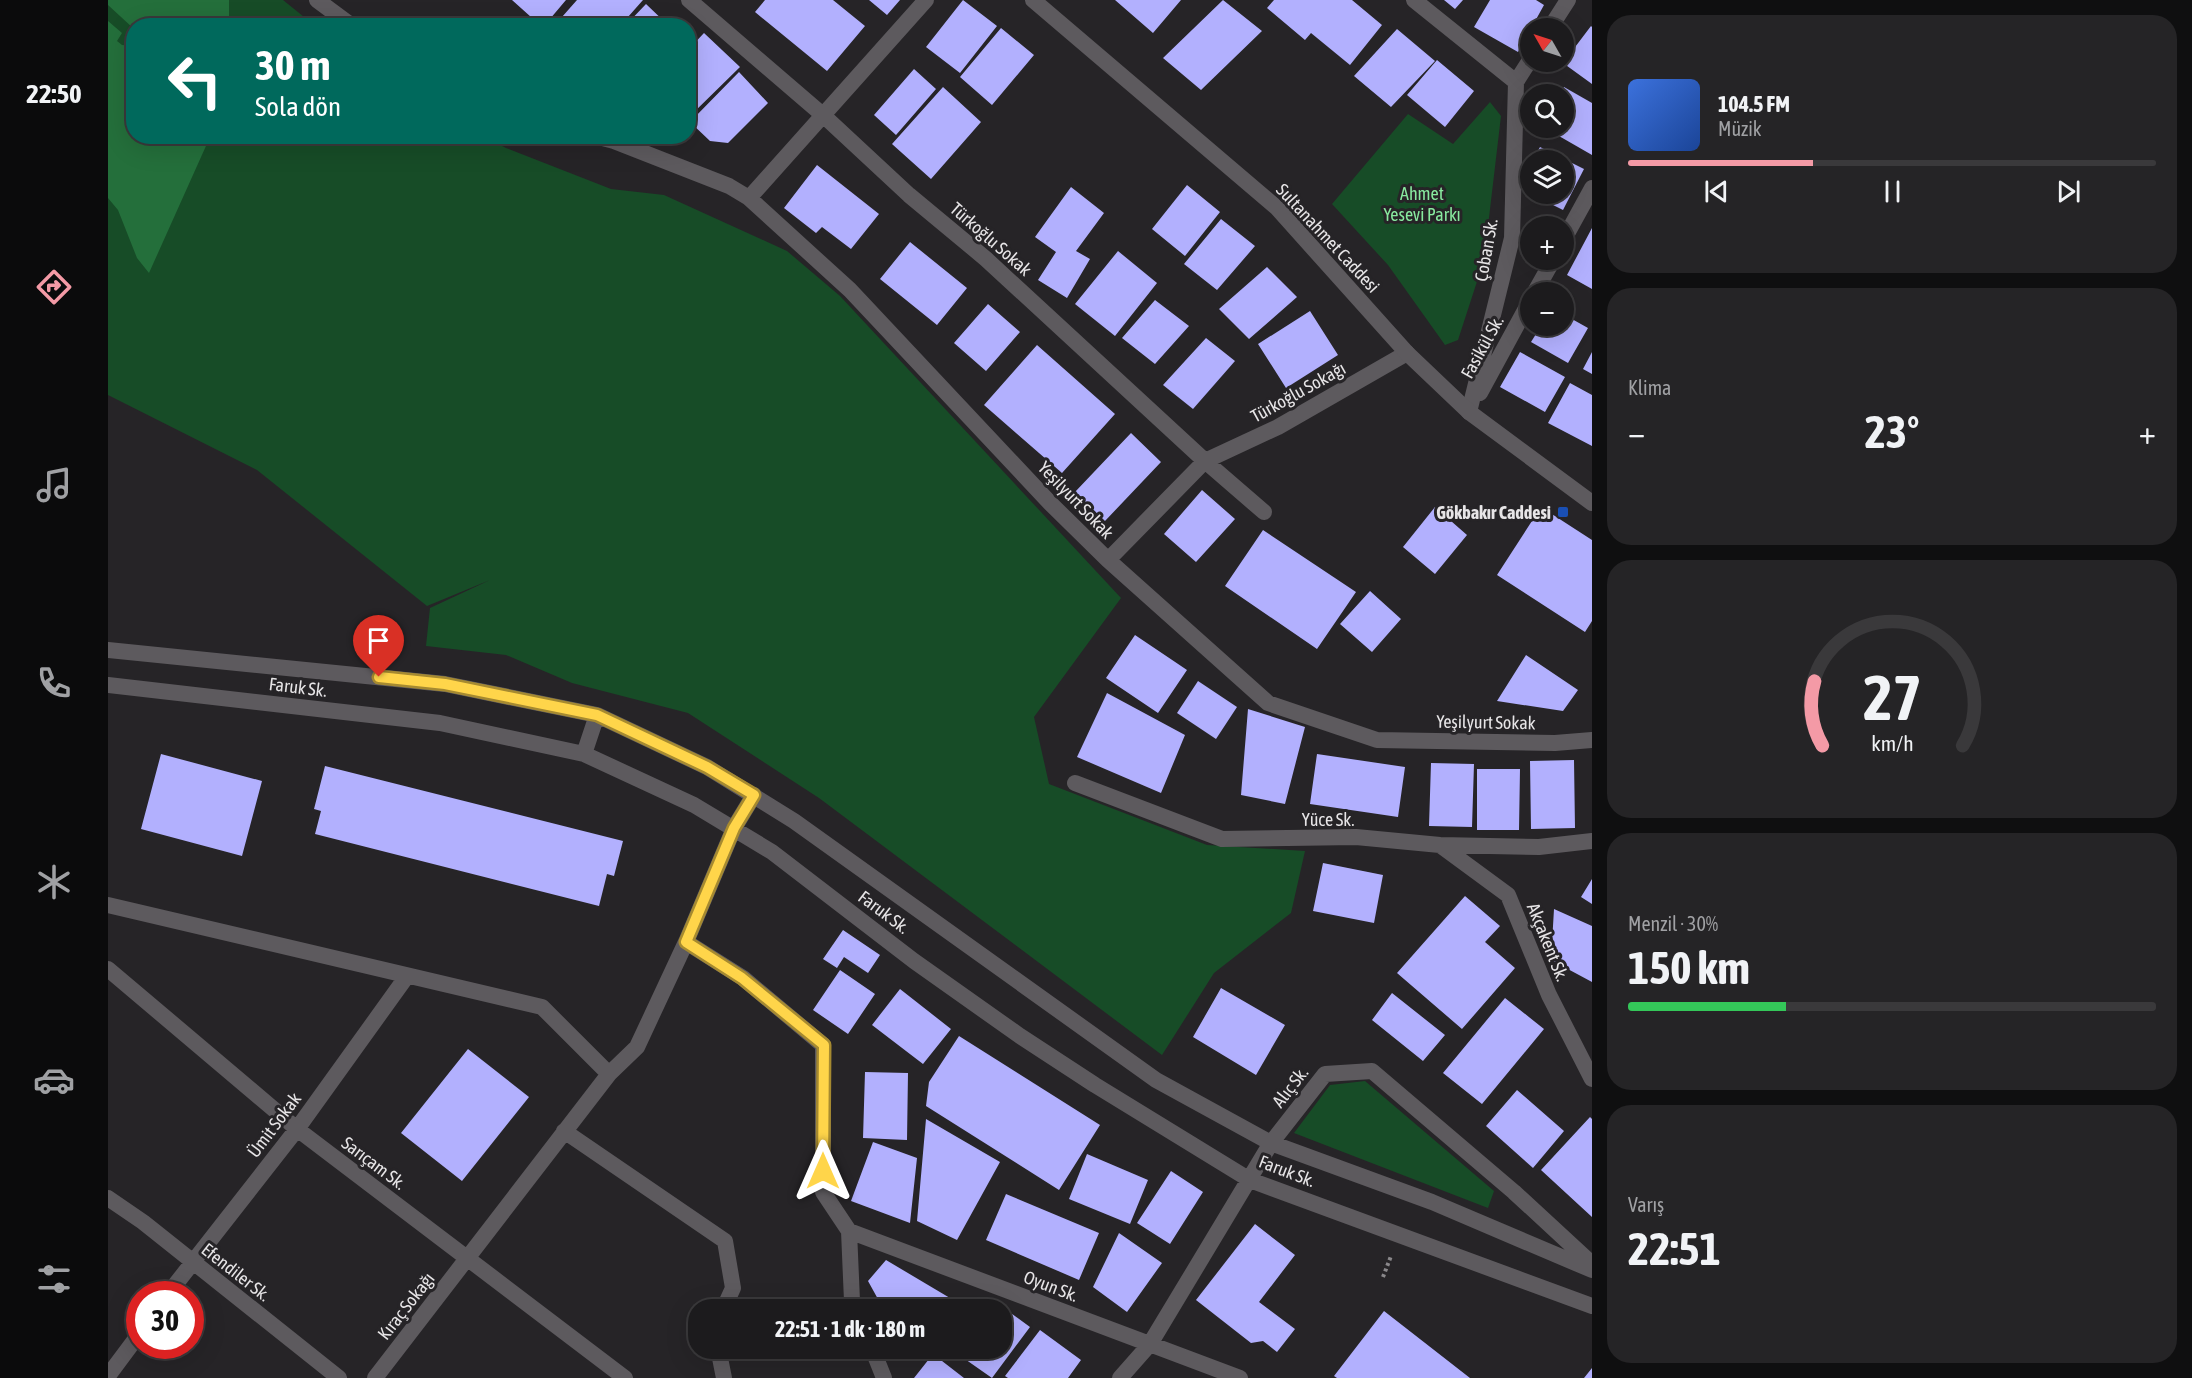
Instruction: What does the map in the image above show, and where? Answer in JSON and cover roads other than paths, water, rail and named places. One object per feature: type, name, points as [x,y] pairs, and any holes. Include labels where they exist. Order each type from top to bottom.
[{"type":"street","points":[[317,0],[341,18]]},
{"type":"street","name":"Türkoğlu Sokak","points":[[689,0],[824,116],[909,195],[986,259],[1205,461],[1264,512]]},
{"type":"street","points":[[749,198],[926,0]]},
{"type":"street","name":"Sultanahmet Caddesi","points":[[1032,0],[1277,208],[1407,353],[1469,412],[1592,503]]},
{"type":"street","points":[[1414,0],[1516,82],[1522,72]]},
{"type":"street","points":[[1556,18],[1568,0]]},
{"type":"street","name":"Çoban Sk.","points":[[1469,412],[1512,238],[1516,82]]},
{"type":"street","name":"Yeşilyurt Sokak","points":[[622,144],[729,186],[749,198],[850,290],[1050,503],[1108,560],[1268,703],[1377,740],[1555,743],[1592,740]]},
{"type":"street","points":[[1574,221],[1592,188]]},
{"type":"street","name":"Fasikül Sk.","points":[[1469,412],[1520,319]]},
{"type":"street","name":"Türkoğlu Sokağı","points":[[1205,461],[1278,427],[1407,353]]},
{"type":"street","points":[[1108,560],[1205,461]]},
{"type":"street","points":[[108,650],[445,684],[597,715],[707,767],[794,821],[1156,1080],[1271,1143],[1432,1202],[1592,1270]]},
{"type":"street","name":"Faruk Sk.","points":[[108,685],[440,723],[584,754],[694,805],[772,852],[914,961],[1020,1036],[1250,1180],[1592,1306]]},
{"type":"street","points":[[584,754],[597,715]]},
{"type":"street","name":"Yüce Sk.","points":[[1075,783],[1222,839],[1356,837],[1440,845],[1539,847],[1592,842]]},
{"type":"street","name":"Kıraç Sokağı","points":[[375,1378],[609,1074],[637,1047],[686,942],[734,828],[754,795]]},
{"type":"street","name":"Akçakent Sk.","points":[[1440,845],[1508,895],[1549,995],[1592,1079]]},
{"type":"street","points":[[108,905],[542,1007],[609,1074]]},
{"type":"street","points":[[686,942],[742,978],[824,1045],[823,1192],[849,1231],[852,1299]]},
{"type":"street","name":"Sarıçam Sk.","points":[[108,969],[297,1129],[625,1378]]},
{"type":"street","name":"Ümit Sokak","points":[[178,1281],[297,1129],[407,976]]},
{"type":"street","name":"Alıç Sk.","points":[[1120,1378],[1150,1344],[1271,1143],[1325,1074],[1372,1071],[1514,1192],[1592,1264]]},
{"type":"street","points":[[564,1131],[725,1240],[734,1288],[728,1299]]},
{"type":"street","name":"Efendiler Sk.","points":[[108,1198],[143,1222],[339,1378]]},
{"type":"street","name":"Oyun Sk.","points":[[849,1231],[1240,1378]]},
{"type":"street","points":[[108,1376],[126,1352]]},
{"type":"street","points":[[720,1359],[724,1378]]},
{"type":"street","points":[[876,1359],[884,1378]]},
{"type":"place","name":"Gökbakır Caddesi","points":[[1563,512]]},
{"type":"park label","name":"Ahmet Yesevi Parkı","points":[[1422,203]]}]
